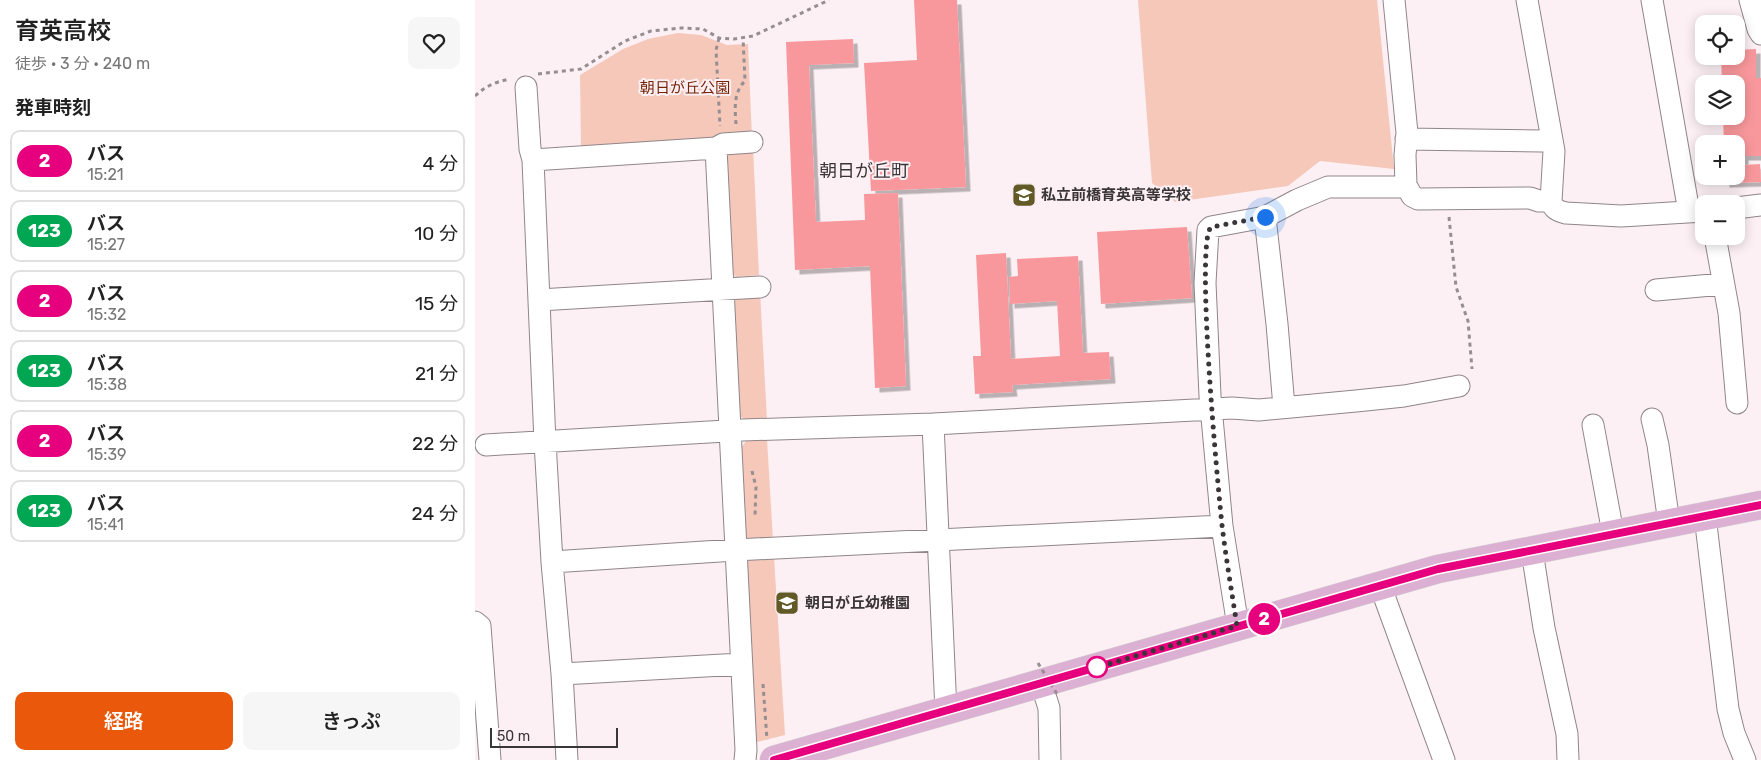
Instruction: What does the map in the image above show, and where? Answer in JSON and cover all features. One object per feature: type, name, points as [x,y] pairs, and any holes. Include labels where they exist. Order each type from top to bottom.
[{"type":"main road","points":[[774,760],[947,711],[1045,680],[1438,569],[1761,505]]},
{"type":"street","points":[[1394,0],[1406,139],[1406,185],[1412,196],[1418,199],[1530,198],[1539,201],[1551,200]]},
{"type":"street","points":[[1527,0],[1554,159],[1551,200],[1554,208],[1566,213],[1621,216],[1695,212]]},
{"type":"street","points":[[1652,0],[1695,203]]},
{"type":"street","points":[[1750,0],[1761,34]]},
{"type":"street","points":[[525,80],[530,149],[533,160],[545,442],[567,760]]},
{"type":"street","points":[[1406,139],[1551,140]]},
{"type":"street","points":[[533,160],[735,144],[723,288],[745,760]]},
{"type":"street","points":[[1237,626],[1222,526],[1213,409],[1210,396],[1205,284],[1208,230],[1211,227],[1265,217],[1327,187],[1401,187],[1406,185]]},
{"type":"street","points":[[1745,207],[1761,205]]},
{"type":"street","points":[[1265,217],[1284,407]]},
{"type":"street","points":[[1716,245],[1729,313],[1737,403]]},
{"type":"street","points":[[1656,290],[1723,284]]},
{"type":"street","points":[[539,300],[760,287]]},
{"type":"street","points":[[486,446],[729,431],[933,424],[1232,408],[1259,410],[1404,396],[1459,386]]},
{"type":"street","points":[[1652,419],[1658,445],[1669,523]]},
{"type":"street","points":[[933,424],[937,541],[947,711]]},
{"type":"street","points":[[1593,425],[1613,534]]},
{"type":"street","points":[[1705,516],[1728,709],[1734,733],[1745,760]]},
{"type":"street","points":[[552,562],[735,550],[1222,526]]},
{"type":"street","points":[[1532,551],[1544,628],[1567,734],[1567,760]]},
{"type":"street","points":[[1380,585],[1443,760]]},
{"type":"street","points":[[475,622],[480,626],[490,760]]},
{"type":"street","points":[[562,674],[741,664]]},
{"type":"street","points":[[1045,680],[1049,708],[1051,760]]},
{"type":"path","points":[[475,96],[491,84],[525,80],[581,69],[625,41],[651,32],[681,28],[703,29],[719,38],[743,38],[760,33],[829,0]]},
{"type":"path","points":[[719,38],[716,50],[720,141],[735,144],[735,100],[739,87],[745,81],[743,38]]},
{"type":"path","points":[[1448,199],[1456,287],[1468,321],[1472,370]]},
{"type":"green space","points":[[1138,0],[1377,0],[1394,169],[1320,161],[1288,186],[1175,202],[1152,183]]},
{"type":"green space","name":"朝日が丘公園","points":[[678,33],[701,35],[727,45],[748,44],[752,138],[581,147],[580,75],[623,49],[648,39]]},
{"type":"green space","points":[[753,148],[759,275],[736,277],[731,272],[725,155],[729,150]]},
{"type":"green space","points":[[760,292],[767,420],[746,420],[738,415],[732,301],[736,294]]},
{"type":"green space","points":[[767,439],[773,540],[750,542],[744,535],[740,449],[747,440]]},
{"type":"green space","points":[[750,557],[774,557],[785,735],[753,743],[743,565]]},
{"type":"building","points":[[914,0],[957,0],[966,187],[871,191],[864,63],[917,60]]},
{"type":"building","points":[[853,39],[854,63],[809,65],[816,222],[865,220],[864,194],[898,193],[906,386],[875,388],[870,266],[795,270],[786,42]]},
{"type":"building","points":[[1756,49],[1756,78],[1761,78],[1761,156],[1745,156],[1745,135],[1724,135],[1723,125],[1745,125],[1745,75],[1722,75],[1721,65],[1745,65],[1745,50]]},
{"type":"building","points":[[1760,164],[1761,182],[1745,182],[1745,165]]},
{"type":"building","points":[[1187,227],[1192,298],[1101,304],[1097,232]]},
{"type":"building","points":[[1006,253],[1011,359],[1060,356],[1057,301],[1010,304],[1009,277],[1018,276],[1017,259],[1078,256],[1083,353],[1109,352],[1111,379],[1012,385],[1013,392],[975,394],[973,356],[981,356],[976,255]]},
{"type":"bus line","name":"2","points":[[774,760],[1438,569],[1761,505]]},
{"type":"place","name":"私立前橋育英高等学校","points":[[1024,195]]},
{"type":"place","name":"朝日が丘幼稚園","points":[[787,603]]},
{"type":"district","name":"朝日が丘町","points":[[864,171]]},
{"type":"route","points":[[1097,667],[1095,668],[1237,626],[1222,526],[1213,409],[1210,396],[1205,284],[1207,234],[1211,227],[1265,217]]}]
